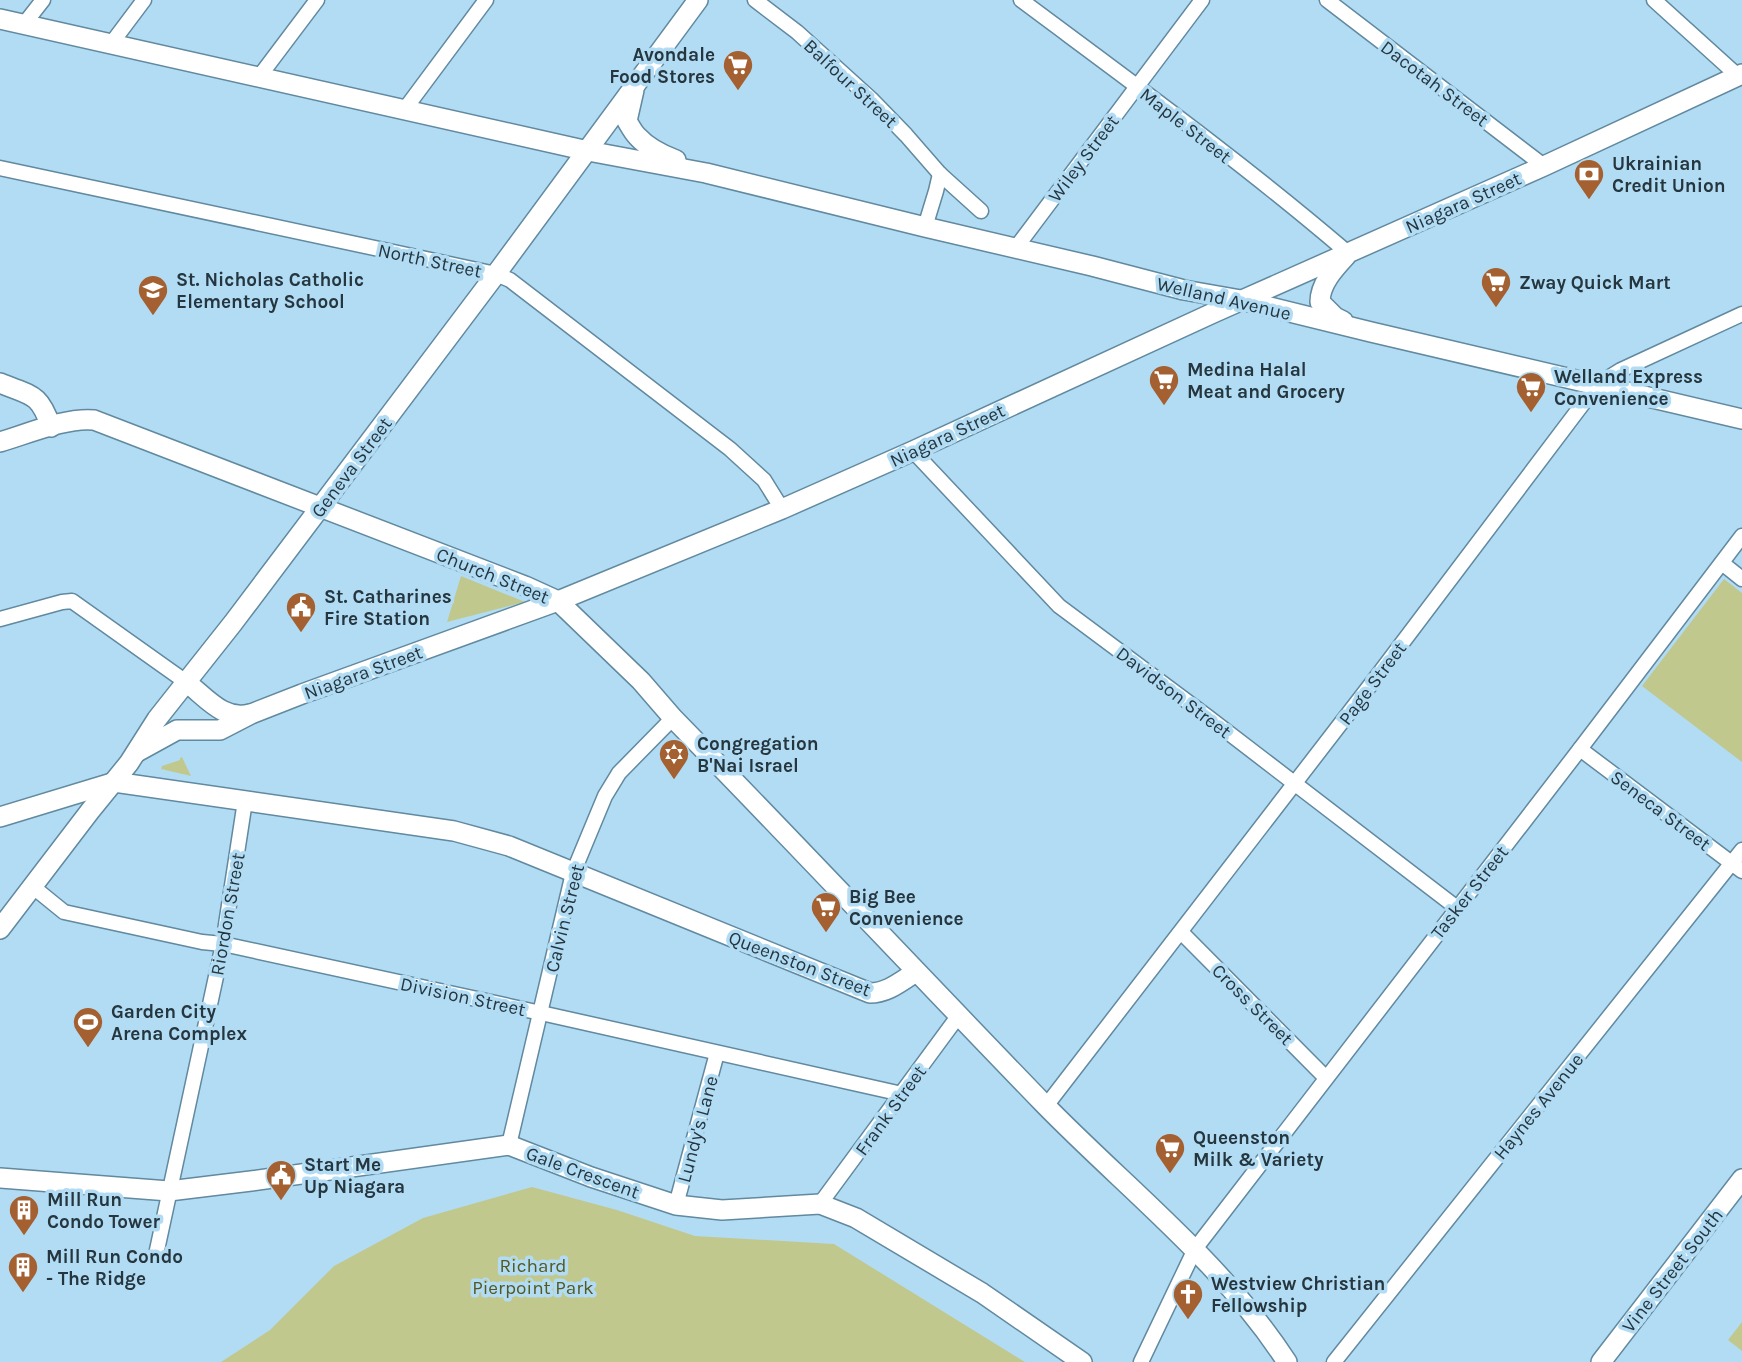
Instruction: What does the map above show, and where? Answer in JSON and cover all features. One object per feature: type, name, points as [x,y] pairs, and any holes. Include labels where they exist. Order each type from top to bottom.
[{"type":"main road","name":"Geneva Street","points":[[0,929],[137,752],[157,719],[233,624],[698,0]]},
{"type":"main road","points":[[0,19],[587,151],[706,173]]},
{"type":"main road","name":"Niagara Street","points":[[137,752],[177,730],[220,730],[251,714],[302,694],[558,601],[782,509],[1740,75]]},
{"type":"main road","points":[[635,84],[627,121],[636,136],[660,154],[706,173]]},
{"type":"main road","name":"Welland Avenue","points":[[706,173],[1184,290],[1241,300],[1742,419]]},
{"type":"main road","points":[[1348,253],[1331,273],[1320,293],[1320,302],[1335,317],[1360,330]]},
{"type":"main road","points":[[0,383],[39,400],[51,427]]},
{"type":"main road","name":"Church Street","points":[[0,442],[84,419],[94,420],[558,601],[641,681],[916,972]]},
{"type":"main road","points":[[186,682],[221,711],[240,717],[251,714]]},
{"type":"main road","points":[[0,817],[114,782]]},
{"type":"main road","name":"Queenston Street","points":[[114,782],[454,831],[509,846],[870,993],[888,990],[916,972]]},
{"type":"main road","points":[[916,972],[1046,1106],[1195,1248],[1252,1314],[1287,1362]]},
{"type":"main road","name":"Gale Crescent","points":[[0,1178],[169,1191],[509,1145],[591,1177],[676,1205],[722,1210],[820,1204],[856,1218],[982,1293],[1082,1362]]},
{"type":"main road","name":"Vine Street South","points":[[1601,1362],[1742,1179]]},
{"type":"street","points":[[25,23],[43,0]]},
{"type":"street","points":[[111,44],[144,0]]},
{"type":"street","points":[[259,77],[317,0]]},
{"type":"street","points":[[405,109],[486,0]]},
{"type":"street","name":"Balfour Street","points":[[755,0],[872,99],[940,174],[981,211]]},
{"type":"street","name":"Maple Street","points":[[1021,0],[1308,219],[1348,253]]},
{"type":"street","name":"Wiley Street","points":[[1015,248],[1202,0]]},
{"type":"street","name":"Dacotah Street","points":[[1327,0],[1544,166]]},
{"type":"street","points":[[1661,2],[1740,75]]},
{"type":"street","name":"North Street","points":[[0,169],[496,274],[510,281],[730,449],[764,480],[782,509]]},
{"type":"street","points":[[925,227],[940,174]]},
{"type":"street","name":"Page Street","points":[[1046,1106],[1376,679],[1597,385],[1621,370],[1742,314]]},
{"type":"street","name":"Davidson Street","points":[[913,451],[1059,606],[1457,908]]},
{"type":"street","name":"Tasker Street","points":[[1141,1362],[1195,1248],[1742,536]]},
{"type":"street","points":[[1722,563],[1742,579]]},
{"type":"street","points":[[0,619],[72,601],[186,682]]},
{"type":"street","name":"Calvin Street","points":[[509,1145],[573,873],[605,796],[619,773],[674,718]]},
{"type":"street","name":"Seneca Street","points":[[1580,749],[1737,867]]},
{"type":"street","name":"Riordon Street","points":[[157,1250],[223,944],[245,801]]},
{"type":"street","name":"Haynes Avenue","points":[[1334,1362],[1737,867],[1742,850]]},
{"type":"street","name":"Division Street","points":[[32,886],[64,912],[541,1013],[902,1094]]},
{"type":"street","name":"Cross Street","points":[[1181,932],[1325,1077]]},
{"type":"street","name":"Frank Street","points":[[820,1204],[959,1016]]},
{"type":"street","name":"Lundy's Lane","points":[[676,1205],[717,1053]]},
{"type":"green space","points":[[461,576],[525,602],[447,622]]},
{"type":"green space","points":[[1724,579],[1742,593],[1742,762],[1642,686]]},
{"type":"green space","points":[[182,757],[191,776],[161,769],[162,766]]},
{"type":"green space","name":"Richard Pierpoint Park","points":[[532,1187],[617,1210],[695,1236],[834,1244],[1025,1362],[221,1362],[270,1330],[334,1266],[423,1218]]},
{"type":"green space","points":[[1742,1322],[1742,1351],[1728,1340]]},
{"type":"place","name":"Avondale Food Stores","points":[[738,92]]},
{"type":"place","name":"Ukrainian Credit Union","points":[[1589,201]]},
{"type":"place","name":"Zway Quick Mart","points":[[1496,309]]},
{"type":"place","name":"St. Nicholas Catholic Elementary School","points":[[153,317]]},
{"type":"place","name":"Medina Halal Meat and Grocery","points":[[1164,407]]},
{"type":"place","name":"Welland Express Convenience","points":[[1531,414]]},
{"type":"place","name":"St. Catharines Fire Station","points":[[301,634]]},
{"type":"place","name":"Congregation B'Nai Israel","points":[[674,781]]},
{"type":"place","name":"Big Bee Convenience","points":[[826,934]]},
{"type":"place","name":"Garden City Arena Complex","points":[[88,1049]]},
{"type":"place","name":"Queenston Milk & Variety","points":[[1170,1175]]},
{"type":"place","name":"Start Me Up Niagara","points":[[281,1202]]},
{"type":"place","name":"Mill Run Condo Tower","points":[[24,1237]]},
{"type":"place","name":"Mill Run Condo - The Ridge","points":[[23,1294]]},
{"type":"place","name":"Westview Christian Fellowship","points":[[1188,1321]]}]
